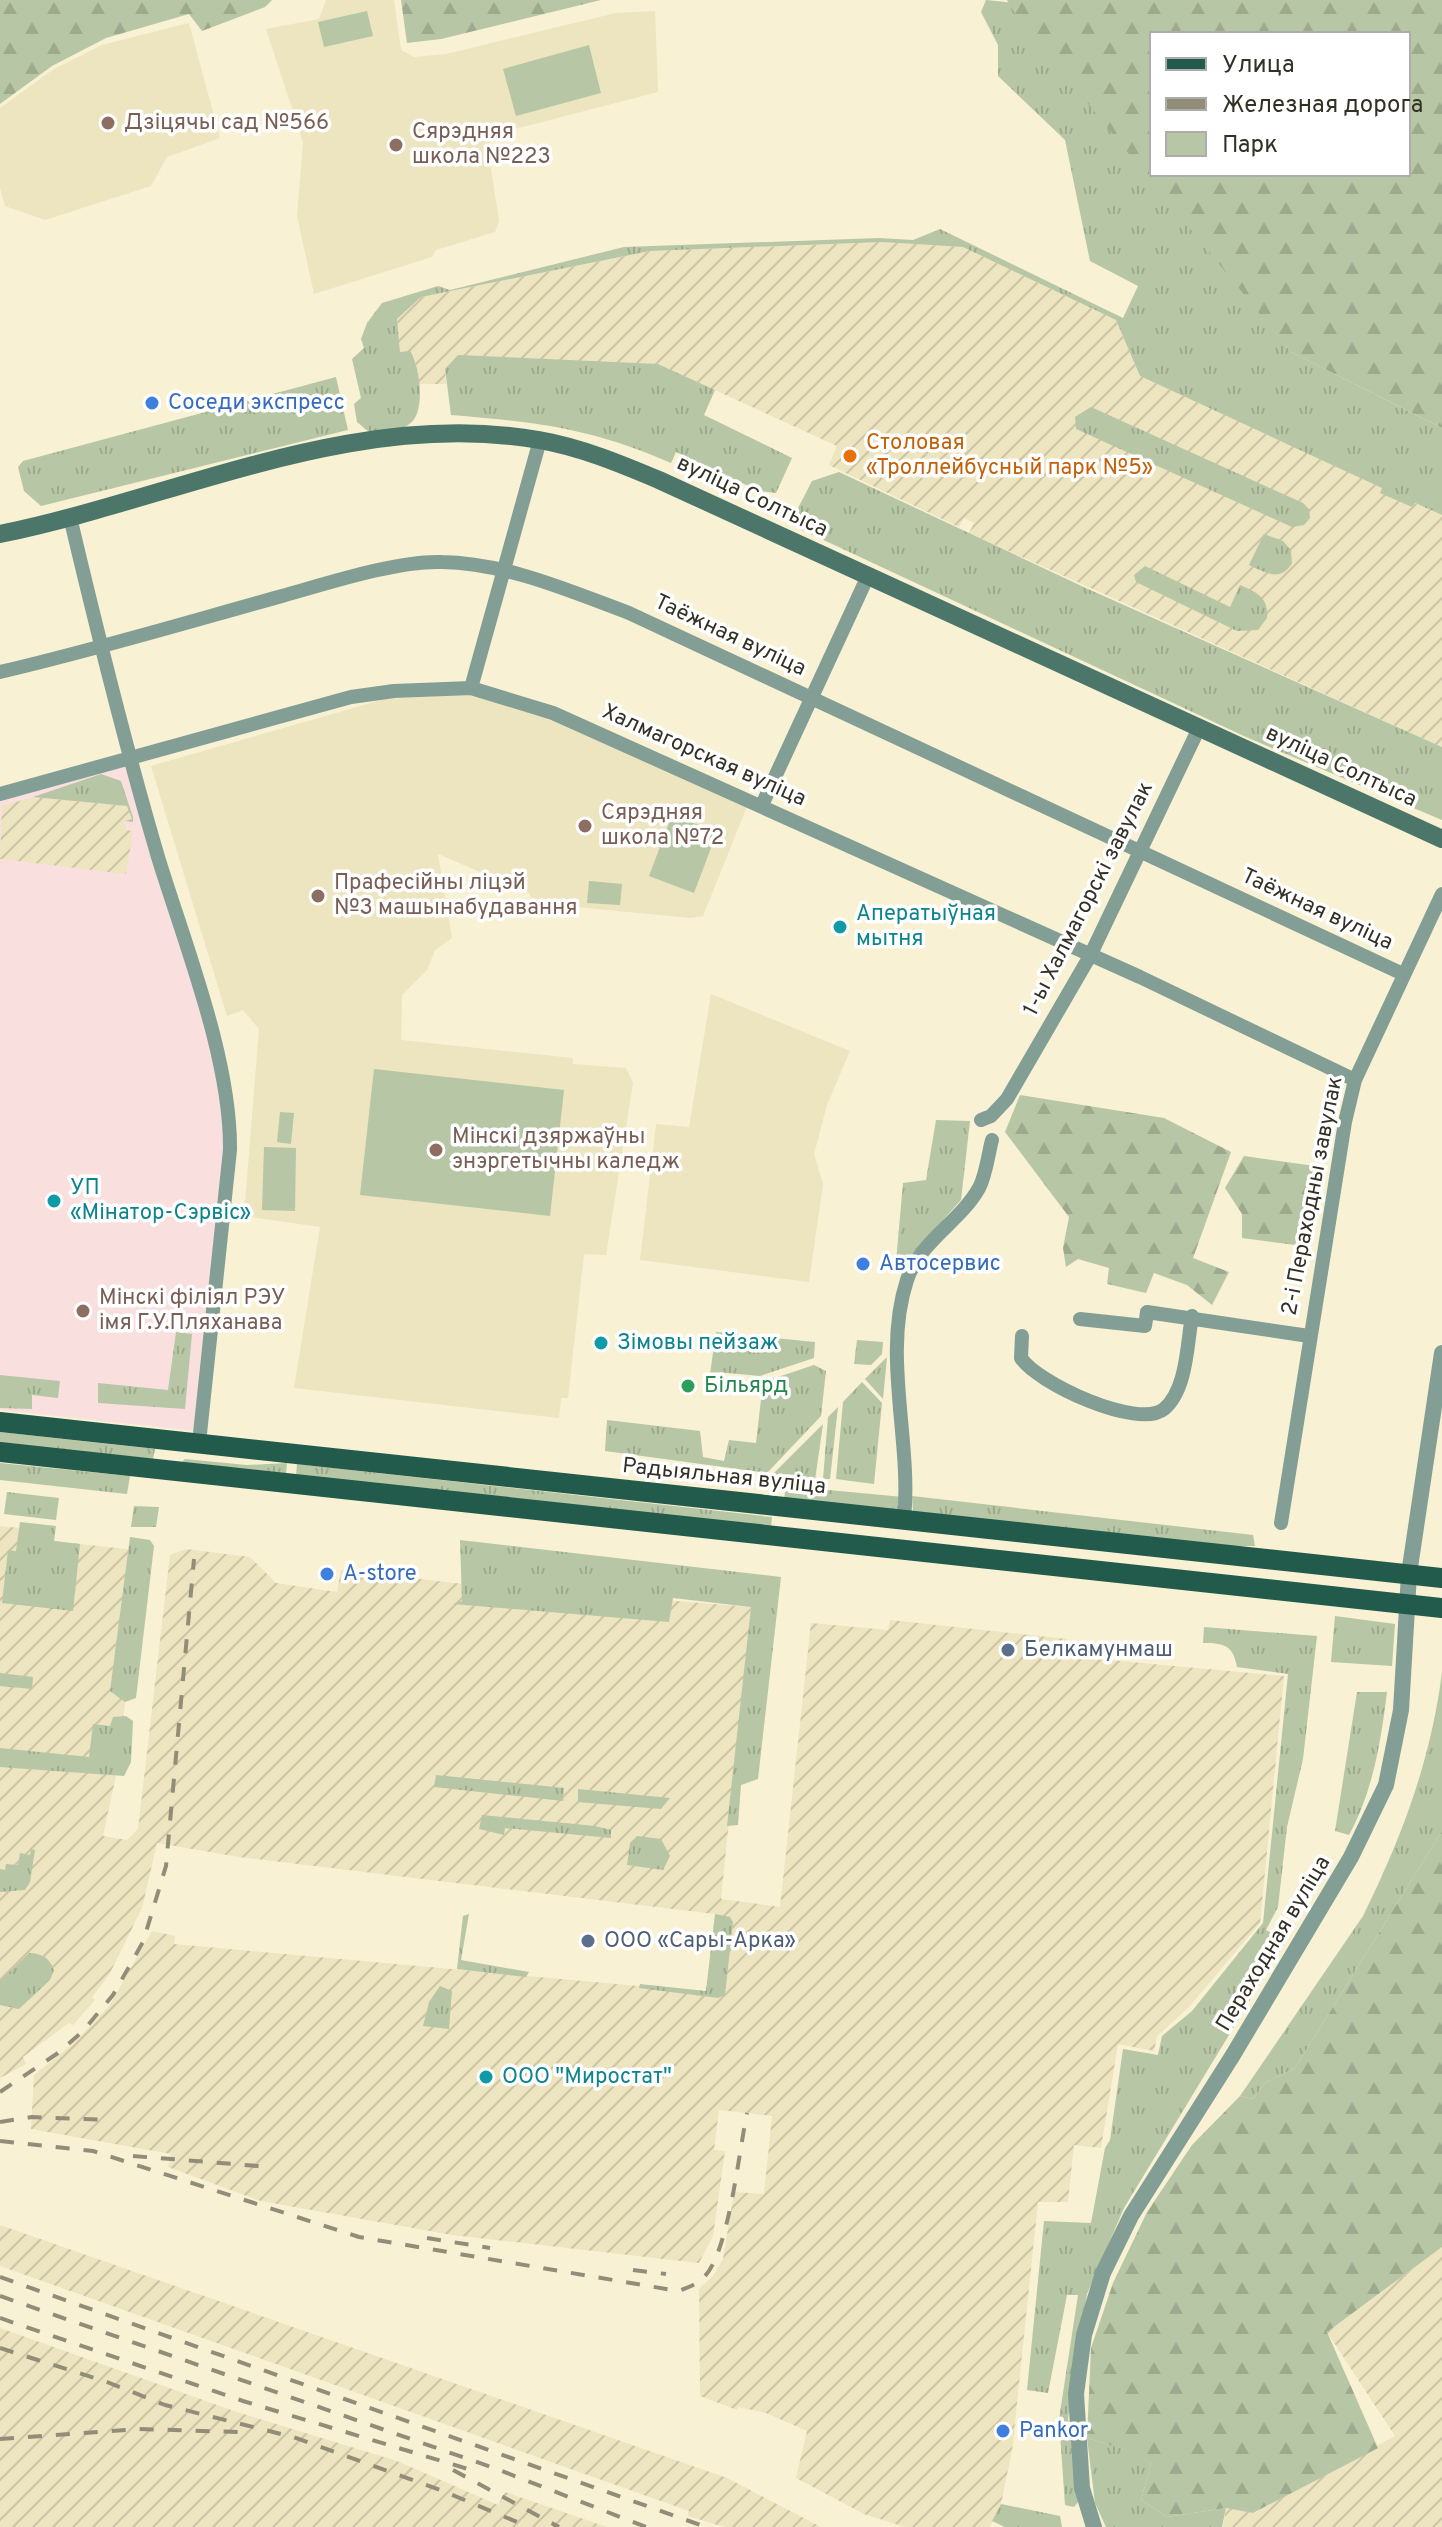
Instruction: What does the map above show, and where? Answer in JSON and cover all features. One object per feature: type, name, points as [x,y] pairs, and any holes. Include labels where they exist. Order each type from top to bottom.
[{"type":"main road","name":"вуліца Солтыса","points":[[0,534],[358,442],[474,433],[540,440],[602,458],[659,480],[1442,839]]},
{"type":"main road","name":"Радыяльная вуліца","points":[[0,1422],[1442,1578]]},
{"type":"main road","points":[[0,1452],[1442,1608]]},
{"type":"main road","points":[[1076,1569],[1078,1540]]},
{"type":"street","points":[[471,688],[540,440]]},
{"type":"street","points":[[70,517],[129,758],[211,1034],[229,1115],[230,1150],[199,1443]]},
{"type":"street","name":"Таёжная вуліца","points":[[0,672],[103,648],[354,576],[441,561],[503,571],[554,585],[629,613],[1403,974]]},
{"type":"street","points":[[762,805],[867,578]]},
{"type":"street","name":"Халмагорская вуліца","points":[[0,794],[351,697],[394,691],[471,688],[492,691],[553,713],[762,805],[1355,1080]]},
{"type":"street","name":"1-ы Халмагорскі завулак","points":[[981,1120],[991,1116],[1007,1099],[1090,956],[1199,728]]},
{"type":"street","name":"2-і Пераходны завулак","points":[[1281,1523],[1309,1336],[1345,1122],[1355,1080],[1442,894]]},
{"type":"street","points":[[904,1519],[907,1494],[899,1408],[904,1293],[912,1268],[922,1252],[979,1188],[992,1140]]},
{"type":"street","points":[[1080,1319],[1145,1326],[1147,1312],[1192,1316],[1309,1336]]},
{"type":"street","points":[[1022,1336],[1021,1358],[1042,1378],[1098,1404],[1141,1416],[1153,1415],[1164,1409],[1173,1398],[1181,1379],[1192,1316]]},
{"type":"street","name":"Пераходная вуліца","points":[[1094,2527],[1082,2488],[1076,2427],[1079,2363],[1093,2302],[1131,2216],[1233,2055],[1375,1813],[1389,1772],[1401,1710],[1409,1574],[1442,1353]]},
{"type":"shaded area","name":"Сярэдняя школа №223","points":[[326,0],[394,0],[401,50],[414,57],[446,54],[616,13],[655,11],[658,92],[492,135],[488,149],[499,221],[495,232],[436,250],[432,257],[314,294],[297,216],[303,142],[266,29],[319,19]]},
{"type":"shaded area","name":"Дзіцячы сад №566","points":[[189,23],[220,138],[167,157],[151,186],[45,220],[5,206],[0,188],[0,108],[54,69],[102,45]]},
{"type":"shaded area","points":[[882,242],[963,247],[1116,320],[1140,376],[1383,488],[1381,492],[1412,507],[1414,503],[1442,515],[1442,747],[969,533],[974,523],[964,518],[959,527],[829,465],[837,446],[658,364],[445,369],[446,384],[418,384],[415,359],[400,352],[397,319],[421,297],[650,251]]},
{"type":"shaded area","points":[[473,694],[548,717],[748,804],[703,916],[691,918],[534,903],[529,893],[438,854],[452,938],[435,950],[427,970],[402,995],[401,1040],[573,1058],[573,1064],[626,1068],[633,1083],[606,1255],[584,1254],[568,1398],[561,1398],[559,1418],[294,1388],[320,1227],[244,1216],[259,1029],[243,1010],[227,1016],[151,766],[385,699]]},
{"type":"shaded area","points":[[138,761],[200,983],[231,1135],[198,1378],[206,1379],[197,1431],[0,1410],[0,799]]},
{"type":"shaded area","points":[[33,797],[128,806],[132,819],[125,821],[126,830],[133,831],[126,874],[0,859],[2,806]]},
{"type":"shaded area","points":[[711,994],[850,1051],[827,1105],[814,1154],[823,1184],[809,1282],[640,1260],[656,1124],[689,1127]]},
{"type":"shaded area","points":[[0,1526],[19,1528],[19,1537],[143,1551],[117,1771],[103,1836],[127,1840],[138,1829],[170,1555],[186,1549],[250,1557],[276,1583],[337,1592],[341,1570],[463,1584],[751,1607],[721,1899],[780,1907],[811,1623],[888,1630],[890,1620],[1067,1639],[1066,1656],[1284,1676],[1260,1923],[1188,2008],[1157,2036],[1154,2051],[1118,2044],[1101,2148],[1074,2145],[1068,2202],[1038,2202],[1012,2451],[1001,2504],[990,2527],[905,2527],[864,2514],[796,2478],[807,2431],[766,2413],[738,2407],[737,2410],[700,2396],[699,2289],[713,2276],[723,2259],[734,2192],[764,2194],[772,2116],[719,2110],[714,2150],[725,2151],[713,2236],[699,2263],[452,2235],[261,2201],[168,2167],[171,2154],[31,2129],[34,2075],[74,2043],[109,2006],[152,1931],[175,1936],[174,1944],[706,1992],[715,1914],[239,1857],[157,1843],[142,1908],[109,1975],[92,1997],[95,2000],[73,2025],[69,2023],[23,2057],[26,2064],[0,2078]]},
{"type":"shaded area","points":[[0,2225],[727,2478],[821,2527],[724,2527],[688,2516],[689,2511],[0,2266]]},
{"type":"shaded area","points":[[1442,2247],[1442,2527],[1223,2527],[1226,2508],[1254,2513],[1395,2436],[1327,2332]]},
{"type":"shaded area","points":[[0,2328],[234,2411],[397,2461],[498,2505],[505,2492],[607,2527],[0,2527]]},
{"type":"green space","points":[[0,0],[272,0],[265,7],[202,31],[189,14],[106,38],[52,66],[0,104]]},
{"type":"green space","points":[[401,0],[601,0],[441,39],[407,43]]},
{"type":"green space","points":[[986,0],[1015,3],[1291,352],[1442,428],[1442,515],[1415,503],[1412,507],[1380,493],[1382,488],[1140,376],[1116,320],[963,247],[882,242],[650,251],[421,297],[397,319],[400,352],[410,351],[419,378],[420,401],[414,420],[399,428],[369,432],[357,422],[354,404],[361,398],[352,359],[364,348],[361,339],[367,323],[382,303],[438,286],[450,290],[624,247],[879,238],[913,240],[940,229],[1123,318],[1138,286],[1090,261],[1065,140],[998,76],[998,45],[981,12]]},
{"type":"green space","points":[[1007,0],[1442,0],[1442,428],[1291,352],[1017,17]]},
{"type":"green space","points":[[367,11],[373,36],[324,47],[318,22]]},
{"type":"green space","points":[[589,45],[601,93],[516,116],[503,69]]},
{"type":"green space","points":[[458,355],[658,364],[715,390],[704,415],[792,458],[776,493],[759,491],[676,452],[671,463],[615,442],[563,428],[451,415],[445,369]]},
{"type":"green space","points":[[336,377],[348,430],[41,506],[24,491],[18,467],[23,461]]},
{"type":"green space","points":[[1091,407],[1303,503],[1309,509],[1310,518],[1304,525],[1292,527],[1076,429],[1075,417]]},
{"type":"green space","points":[[839,472],[1088,589],[1442,747],[1442,820],[1246,737],[800,529],[795,514],[812,481]]},
{"type":"green space","points":[[1264,534],[1283,541],[1291,550],[1292,563],[1283,572],[1273,574],[1249,565]]},
{"type":"green space","points":[[1145,566],[1230,607],[1240,585],[1257,593],[1264,601],[1267,618],[1258,630],[1237,631],[1136,582],[1134,575]]},
{"type":"green space","points":[[101,774],[121,781],[133,822],[125,821],[132,819],[127,806],[33,797]]},
{"type":"green space","points":[[672,815],[717,832],[694,893],[649,876]]},
{"type":"green space","points":[[589,881],[622,884],[620,905],[587,903]]},
{"type":"green space","points":[[374,1069],[564,1090],[550,1216],[360,1195]]},
{"type":"green space","points":[[1020,1095],[1164,1118],[1231,1152],[1193,1258],[1229,1272],[1212,1305],[1187,1285],[1154,1273],[1146,1293],[1107,1284],[1109,1268],[1078,1259],[1066,1267],[1063,1248],[1069,1217],[1005,1132]]},
{"type":"green space","points":[[280,1112],[294,1113],[291,1144],[277,1142]]},
{"type":"green space","points":[[936,1120],[970,1121],[961,1200],[895,1273],[903,1183],[926,1180]]},
{"type":"green space","points":[[264,1147],[296,1148],[295,1211],[262,1210]]},
{"type":"green space","points":[[1244,1156],[1315,1166],[1303,1246],[1242,1238],[1242,1214],[1225,1188]]},
{"type":"green space","points":[[176,1332],[192,1334],[185,1409],[98,1403],[98,1383],[168,1390]]},
{"type":"green space","points":[[716,1332],[815,1342],[814,1358],[760,1376],[717,1372],[716,1380],[709,1381]]},
{"type":"green space","points":[[857,1340],[883,1342],[882,1354],[871,1365],[854,1364]]},
{"type":"green space","points":[[887,1357],[883,1399],[865,1379]]},
{"type":"green space","points":[[814,1365],[826,1371],[821,1416],[767,1473],[605,1451],[607,1420],[700,1431],[703,1457],[724,1461],[729,1440],[756,1443],[763,1382]]},
{"type":"green space","points":[[0,1375],[60,1381],[58,1398],[32,1395],[32,1409],[0,1408]]},
{"type":"green space","points":[[862,1382],[882,1403],[874,1484],[836,1479],[843,1402]]},
{"type":"green space","points":[[838,1407],[830,1479],[823,1479],[828,1417]]},
{"type":"green space","points":[[823,1424],[815,1480],[772,1475]]},
{"type":"green space","points":[[0,1432],[155,1449],[153,1459],[0,1443]]},
{"type":"green space","points":[[185,1459],[247,1465],[287,1463],[286,1474],[181,1463]]},
{"type":"green space","points":[[0,1463],[130,1476],[127,1494],[0,1480]]},
{"type":"green space","points":[[297,1464],[772,1517],[771,1528],[296,1476]]},
{"type":"green space","points":[[786,1486],[903,1497],[900,1508],[892,1511],[784,1499]]},
{"type":"green space","points":[[7,1492],[59,1498],[56,1520],[4,1514]]},
{"type":"green space","points":[[912,1496],[1253,1535],[1255,1546],[1223,1546],[913,1512]]},
{"type":"green space","points":[[134,1506],[159,1507],[156,1527],[131,1527]]},
{"type":"green space","points":[[20,1522],[56,1526],[54,1541],[80,1544],[73,1611],[2,1603],[8,1550],[16,1551]]},
{"type":"green space","points":[[130,1537],[150,1540],[154,1546],[136,1698],[125,1702],[110,1691]]},
{"type":"green space","points":[[460,1540],[781,1577],[758,1779],[741,1785],[738,1825],[727,1826],[751,1607],[673,1598],[669,1622],[453,1604],[462,1601]]},
{"type":"green space","points":[[1335,1616],[1395,1624],[1392,1666],[1331,1662]]},
{"type":"green space","points":[[1204,1627],[1317,1636],[1303,1759],[1287,1827],[1278,1907],[1266,1930],[1286,1941],[1124,2208],[1087,2294],[1068,2419],[1079,2501],[1074,2507],[1065,2505],[1059,2419],[1078,2295],[1067,2295],[1048,2393],[1027,2390],[1044,2221],[1091,2223],[1105,2148],[1110,2140],[1123,2049],[1158,2055],[1162,2036],[1192,2011],[1263,1923],[1288,1674],[1237,1667],[1233,1654],[1226,1647],[1203,1643]]},
{"type":"green space","points":[[1442,1672],[1442,1831],[1295,2068],[1265,2083],[1253,2099],[1240,2096],[1363,1916],[1413,1797],[1430,1736]]},
{"type":"green space","points":[[0,1673],[33,1677],[32,1689],[0,1686]]},
{"type":"green space","points":[[1357,1692],[1387,1692],[1370,1783],[1349,1835],[1335,1831]]},
{"type":"green space","points":[[126,1716],[133,1721],[131,1762],[124,1776],[0,1767],[0,1748],[89,1757],[93,1724],[110,1726],[113,1717]]},
{"type":"green space","points":[[436,1775],[564,1788],[563,1801],[434,1787]]},
{"type":"green space","points":[[578,1789],[670,1798],[661,1809],[578,1802]]},
{"type":"green space","points":[[482,1815],[595,1826],[611,1830],[611,1838],[505,1828],[504,1835],[479,1829]]},
{"type":"green space","points":[[1442,1831],[1442,2247],[1327,2332],[1378,2448],[1253,2513],[1226,2508],[1167,2517],[1141,2500],[1151,2464],[1133,2452],[1087,2438],[1091,2348],[1113,2283],[1147,2212],[1192,2145],[1240,2096],[1253,2099],[1265,2083],[1295,2068]]},
{"type":"green space","points":[[637,1836],[661,1839],[670,1856],[663,1870],[627,1865],[630,1843]]},
{"type":"green space","points":[[31,1849],[35,1850],[30,1882],[25,1890],[0,1892],[0,1869],[5,1870],[6,1864],[18,1865],[20,1853],[30,1855]]},
{"type":"green space","points":[[469,1914],[461,1960],[529,1972],[526,1977],[457,1969],[463,1916]]},
{"type":"green space","points":[[715,1914],[730,1917],[733,1922],[725,1995],[718,1998],[639,1988],[640,1984],[706,1991]]},
{"type":"green space","points":[[29,1953],[41,1955],[50,1962],[54,1970],[50,1980],[19,2009],[0,2005],[0,1981]]},
{"type":"green space","points":[[440,1986],[452,1991],[449,2029],[423,2026],[429,2002]]},
{"type":"green space","points":[[1087,2438],[1134,2452],[1151,2464],[1141,2500],[1167,2517],[1226,2508],[1222,2527],[1106,2527],[1095,2503]]},
{"type":"green space","points":[[1001,2504],[1060,2516],[1062,2527],[1005,2527],[992,2521]]},
{"type":"railway","points":[[0,2092],[58,2053],[83,2031],[113,1995],[143,1942],[166,1866],[194,1559]]},
{"type":"railway","points":[[0,2141],[93,2151],[359,2237],[678,2291],[705,2276],[721,2245],[747,2113]]},
{"type":"railway","points":[[0,2122],[32,2117],[107,2120]]},
{"type":"railway","points":[[133,2156],[270,2167]]},
{"type":"railway","points":[[427,2238],[490,2248]]},
{"type":"railway","points":[[633,2270],[666,2274]]},
{"type":"railway","points":[[0,2277],[706,2527]]},
{"type":"railway","points":[[0,2296],[494,2468],[646,2527]]},
{"type":"railway","points":[[0,2318],[243,2401],[468,2469]]},
{"type":"railway","points":[[0,2348],[107,2382],[165,2405],[293,2437],[443,2491],[529,2527]]},
{"type":"railway","points":[[0,2439],[139,2429],[238,2432]]},
{"type":"railway","points":[[453,2470],[559,2527]]},
{"type":"place","name":"Дзіцячы сад №566","points":[[108,123]]},
{"type":"place","name":"Сярэдняя школа №223","points":[[396,145]]},
{"type":"place","name":"Соседи экспресс","points":[[152,403]]},
{"type":"place","name":"Столовая «Троллейбусный парк №5»","points":[[850,456]]},
{"type":"place","name":"Сярэдняя школа №72","points":[[585,826]]},
{"type":"place","name":"Прафесійны ліцэй №3 машынабудавання","points":[[318,896]]},
{"type":"place","name":"Аператыўная мытня","points":[[840,927]]},
{"type":"place","name":"Мінскі дзяржаўны энэргетычны каледж","points":[[436,1150]]},
{"type":"place","name":"УП «Мінатор-Сэрвіс»","points":[[54,1201]]},
{"type":"place","name":"Автосервис","points":[[863,1264]]},
{"type":"place","name":"Мінскі філіял РЭУ імя Г.У.Пляханава","points":[[83,1311]]},
{"type":"place","name":"Зімовы пейзаж","points":[[601,1343]]},
{"type":"place","name":"Більярд","points":[[688,1386]]},
{"type":"place","name":"А-store","points":[[327,1574]]},
{"type":"place","name":"Белкамунмаш","points":[[1008,1650]]},
{"type":"place","name":"ООО «Сары-Арка»","points":[[588,1941]]},
{"type":"place","name":"ООО \"Миростат\"","points":[[486,2077]]},
{"type":"place","name":"Pankor","points":[[1003,2431]]}]
